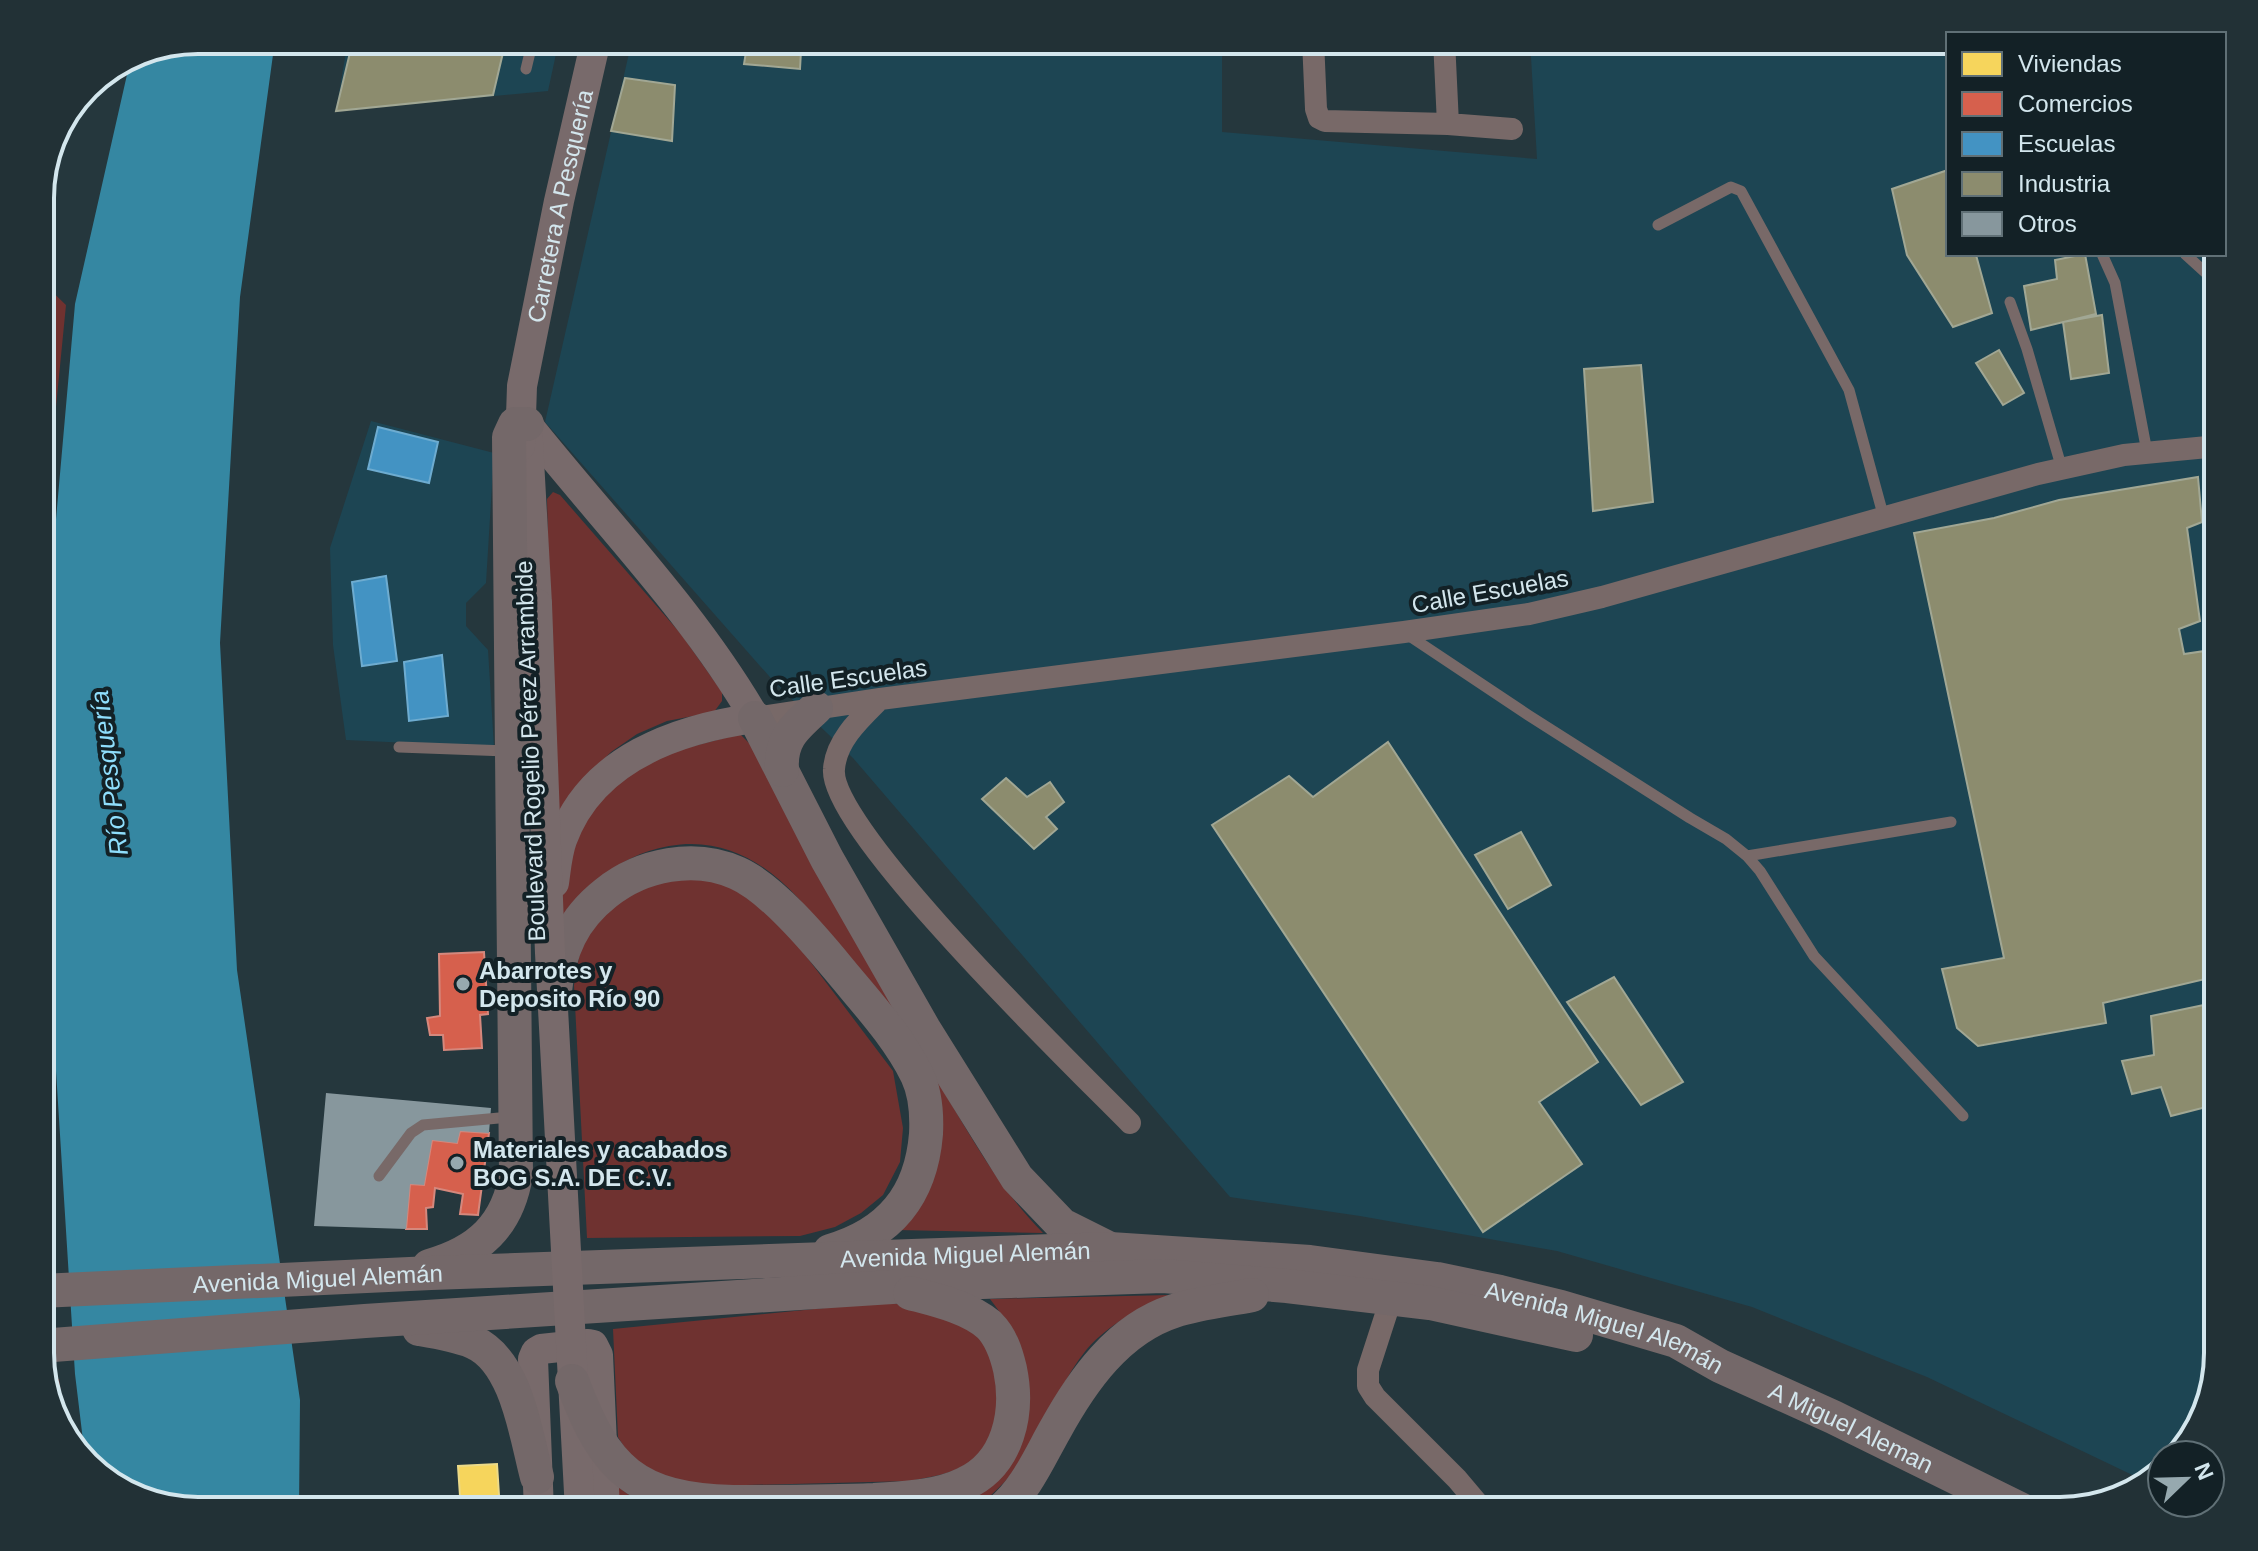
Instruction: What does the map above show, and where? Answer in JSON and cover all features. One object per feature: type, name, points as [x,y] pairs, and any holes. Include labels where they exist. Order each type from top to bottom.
[{"type":"main road","name":"Carretera A Pesquería","points":[[523,423],[526,374],[559,201],[593,54]]},
{"type":"main road","name":"Boulevard Rogelio Pérez Arrambide","points":[[523,423],[579,1497]]},
{"type":"main road","points":[[405,1274],[461,1254],[491,1233],[512,1197],[516,1174],[509,437],[513,427],[523,423],[736,684],[827,859],[924,1029],[1017,1178],[1062,1225],[1110,1249]]},
{"type":"main road","name":"Boulevard Rogelio Pérez Arrambide","points":[[531,604],[533,886],[564,1497]]},
{"type":"main road","points":[[782,770],[781,754],[788,737],[816,708]]},
{"type":"main road","points":[[548,909],[560,844],[580,806],[618,766],[670,738],[718,723],[755,718]]},
{"type":"main road","points":[[553,1014],[560,956],[573,929],[594,902],[614,886],[634,876],[669,865],[696,862],[736,872],[755,882],[816,942],[867,1003],[917,1076],[927,1112],[924,1154],[916,1185],[896,1213],[868,1237],[799,1261]]},
{"type":"main road","name":"Avenida Miguel Alemán","points":[[54,1290],[405,1274],[1110,1249],[1282,1259],[1371,1268],[1437,1279],[1557,1318],[1670,1360],[1720,1366]]},
{"type":"main road","name":"Avenida Miguel Alemán","points":[[54,1345],[368,1321],[954,1283],[1163,1276],[1287,1286],[1557,1318]]},
{"type":"main road","points":[[1013,1497],[1024,1485],[1079,1391],[1125,1336],[1173,1311],[1287,1286]]},
{"type":"main road","points":[[890,1288],[961,1309],[990,1326],[1006,1351],[1015,1391],[1015,1408],[1009,1433],[985,1470],[967,1484],[925,1495],[897,1497]]},
{"type":"main road","points":[[368,1321],[455,1336],[476,1343],[494,1357],[512,1389],[537,1477]]},
{"type":"main road","points":[[538,1497],[533,1365],[536,1352],[593,1345],[598,1355],[604,1497]]},
{"type":"main road","name":"A Miguel Aleman","points":[[1720,1366],[1833,1417],[1996,1497]]},
{"type":"main road","points":[[572,1381],[583,1413],[599,1443],[621,1470],[657,1491],[683,1497]]},
{"type":"street","points":[[1314,54],[1319,118],[1325,121],[1512,129]]},
{"type":"street","points":[[1445,54],[1448,124]]},
{"type":"street","name":"Calle Escuelas","points":[[755,718],[1529,614],[1602,597],[2062,469],[2124,455],[2204,447]]},
{"type":"street","points":[[880,699],[856,722],[844,739],[833,769],[851,818],[954,943],[1130,1123]]},
{"type":"street","points":[[1391,1299],[1368,1370],[1368,1386],[1375,1397],[1472,1497]]},
{"type":"lane","points":[[526,69],[530,54]]},
{"type":"lane","points":[[1658,225],[1731,187],[1741,191],[1849,390],[1884,518]]},
{"type":"lane","points":[[2103,256],[2115,283],[2147,452]]},
{"type":"lane","points":[[2187,256],[2204,271]]},
{"type":"lane","points":[[2010,302],[2062,469]]},
{"type":"lane","points":[[1404,632],[1540,723],[1726,839],[1747,856],[1760,871],[1814,956],[1963,1116]]},
{"type":"lane","points":[[399,747],[511,751]]},
{"type":"lane","points":[[1747,856],[1951,822]]},
{"type":"lane","points":[[379,1176],[411,1133],[423,1125],[515,1116]]},
{"type":"shaded area","points":[[346,54],[556,54],[548,91],[336,111]]},
{"type":"shaded area","points":[[629,54],[1222,54],[1222,132],[1537,159],[1531,54],[1946,54],[1946,256],[2204,256],[2204,1353],[2201,1381],[2189,1417],[2175,1439],[2146,1439],[2146,1468],[2135,1476],[1927,1377],[1752,1307],[1557,1251],[1360,1216],[1230,1197],[853,758],[776,684],[545,422]]},
{"type":"shaded area","points":[[54,293],[66,305],[54,427]]},
{"type":"shaded area","points":[[371,421],[494,453],[486,583],[466,603],[466,626],[488,650],[494,747],[346,740],[333,645],[330,548]]},
{"type":"shaded area","points":[[553,492],[560,495],[681,634],[722,692],[722,701],[714,712],[667,721],[637,734],[611,752],[585,778],[555,826],[547,499]]},
{"type":"shaded area","points":[[740,734],[751,745],[864,954],[972,1138],[1012,1197],[1043,1233],[896,1230],[934,1124],[843,959],[798,898],[771,873],[741,855],[707,845],[669,846],[649,851],[615,867],[601,878],[554,938],[555,902],[590,805],[636,761]]},
{"type":"shaded area","points":[[669,877],[725,879],[775,915],[893,1071],[903,1128],[900,1162],[883,1195],[861,1213],[835,1227],[800,1236],[587,1238],[574,985],[581,946],[593,925],[620,896]]},
{"type":"shaded area","points":[[1169,1295],[1115,1324],[1087,1349],[1065,1381],[1036,1440],[1001,1486],[989,1497],[954,1497],[1029,1414],[1022,1352],[1011,1328],[990,1299]]},
{"type":"shaded area","points":[[885,1302],[960,1320],[977,1331],[987,1345],[998,1381],[996,1418],[981,1451],[962,1467],[910,1481],[708,1486],[670,1480],[648,1471],[626,1450],[618,1437],[613,1329]]},
{"type":"shaded area","points":[[613,1483],[632,1497],[614,1497]]},
{"type":"water","name":"Río Pesquería","points":[[273,54],[240,297],[220,643],[237,970],[300,1400],[299,1497],[170,1494],[118,1473],[83,1439],[75,1374],[54,1039],[54,542],[75,304],[128,72],[179,55]]},
{"type":"building: Viviendas","points":[[497,1464],[499,1497],[460,1497],[458,1466]]},
{"type":"building: Comercios","name":"Abarrotes y Deposito Río 90","points":[[484,952],[488,1014],[480,1015],[482,1048],[444,1050],[443,1035],[430,1035],[427,1018],[440,1016],[439,954]]},
{"type":"building: Comercios","name":"Materiales y acabados BOG S.A. DE C.V.","points":[[460,1131],[489,1133],[478,1215],[460,1214],[463,1194],[435,1188],[433,1207],[426,1208],[427,1229],[406,1229],[410,1184],[424,1185],[432,1140],[457,1143]]},
{"type":"building: Escuelas","points":[[378,427],[438,442],[429,483],[368,469]]},
{"type":"building: Escuelas","points":[[386,576],[397,661],[362,666],[352,582]]},
{"type":"building: Escuelas","points":[[442,655],[448,716],[409,721],[404,662]]},
{"type":"building: Industria","points":[[350,54],[503,54],[493,95],[336,111]]},
{"type":"building: Industria","points":[[746,54],[801,54],[800,69],[744,64]]},
{"type":"building: Industria","points":[[625,78],[675,85],[672,141],[611,131]]},
{"type":"building: Industria","points":[[1946,171],[1946,256],[1976,256],[1992,313],[1953,327],[1907,255],[1892,189]]},
{"type":"building: Industria","points":[[2085,256],[2096,314],[2031,330],[2024,286],[2057,279],[2055,260]]},
{"type":"building: Industria","points":[[2102,315],[2109,373],[2071,379],[2063,322]]},
{"type":"building: Industria","points":[[1999,350],[2024,393],[2003,405],[1976,363]]},
{"type":"building: Industria","points":[[1641,365],[1653,502],[1593,511],[1584,369]]},
{"type":"building: Industria","points":[[2198,477],[2202,522],[2187,528],[2200,621],[2179,629],[2184,654],[2204,651],[2204,979],[2103,1003],[2106,1023],[1978,1046],[1957,1028],[1942,969],[2004,958],[1914,533],[1994,518],[2059,500]]},
{"type":"building: Industria","points":[[1388,742],[1598,1062],[1539,1102],[1582,1164],[1483,1232],[1212,825],[1289,776],[1313,797]]},
{"type":"building: Industria","points":[[1006,778],[1027,797],[1050,782],[1064,802],[1046,817],[1057,829],[1034,849],[982,799]]},
{"type":"building: Industria","points":[[1521,832],[1551,885],[1508,909],[1475,855]]},
{"type":"building: Industria","points":[[1614,977],[1683,1082],[1641,1105],[1567,1002]]},
{"type":"building: Industria","points":[[2204,1005],[2204,1108],[2171,1116],[2161,1087],[2132,1094],[2122,1061],[2154,1055],[2151,1016]]},
{"type":"building: Otros","points":[[326,1093],[491,1108],[489,1133],[460,1131],[457,1143],[432,1140],[424,1185],[410,1184],[406,1229],[314,1226]]},
{"type":"place","name":"Abarrotes y Deposito Río 90","points":[[463,984]]},
{"type":"place","name":"Materiales y acabados BOG S.A. DE C.V.","points":[[457,1163]]}]
